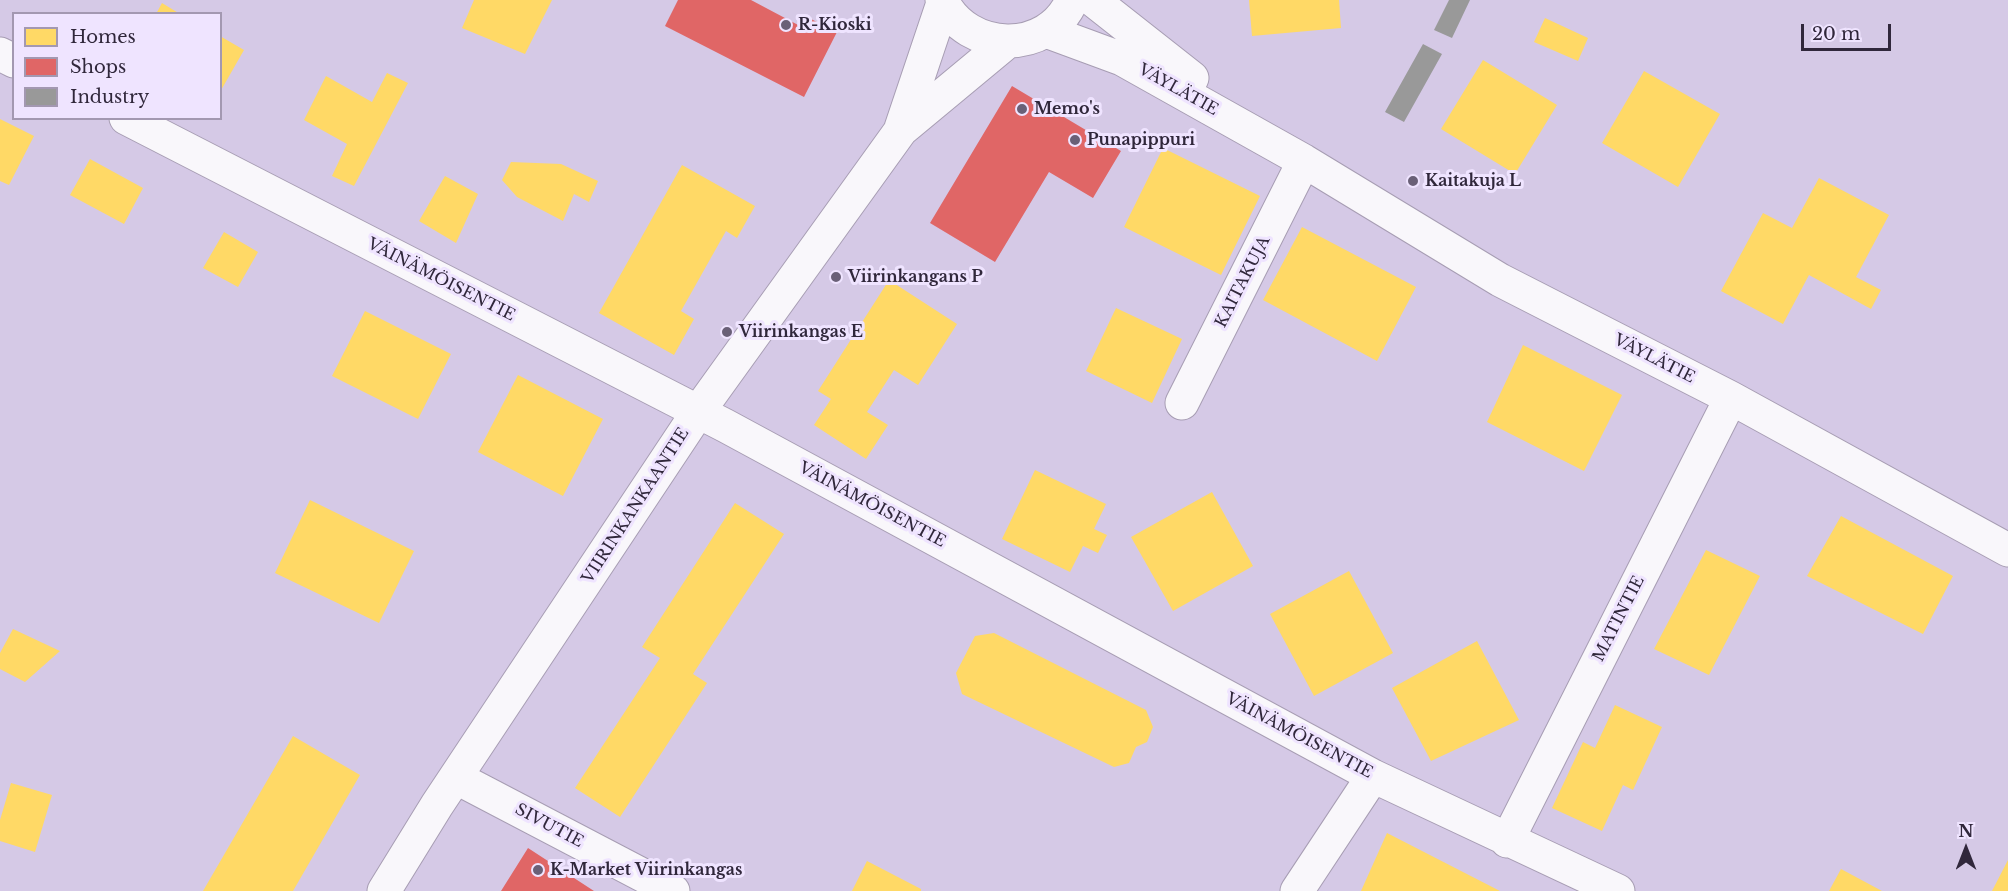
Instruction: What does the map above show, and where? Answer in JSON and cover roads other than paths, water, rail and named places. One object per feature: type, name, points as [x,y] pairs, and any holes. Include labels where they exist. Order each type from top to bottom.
[{"type":"street","points":[[943,1],[963,27],[991,41],[1007,42],[1027,39],[1046,31],[1060,19],[1072,0]]},
{"type":"street","name":"VÄYLÄTIE","points":[[1093,0],[1137,37],[1304,161]]},
{"type":"street","name":"VIIRINKANKAANTIE","points":[[901,130],[943,1]]},
{"type":"street","name":"VÄYLÄTIE","points":[[1046,31],[1122,59],[1304,161],[1500,280],[1731,398],[2006,543]]},
{"type":"street","name":"VIIRINKANKAANTIE","points":[[384,891],[698,412],[901,130],[1007,42]]},
{"type":"street","name":"VÄINÄMÖISENTIE","points":[[130,120],[698,412],[1373,776],[1507,841],[1618,891]]},
{"type":"street","name":"KAITAKUJA","points":[[1182,403],[1304,161]]},
{"type":"street","name":"MATINTIE","points":[[1507,841],[1731,398]]},
{"type":"street","points":[[1297,891],[1373,776]]},
{"type":"street","name":"SIVUTIE","points":[[457,778],[673,891]]},
{"type":"place","name":"R-Kioski","points":[[786,25]]},
{"type":"place","name":"Memo's","points":[[1022,109]]},
{"type":"place","name":"Punapippuri","points":[[1075,140]]},
{"type":"place","name":"Kaitakuja L","points":[[1413,181]]},
{"type":"place","name":"Viirinkangans P","points":[[836,277]]},
{"type":"place","name":"Viirinkangas E","points":[[727,332]]},
{"type":"place","name":"K-Market Viirinkangas","points":[[538,870]]}]
